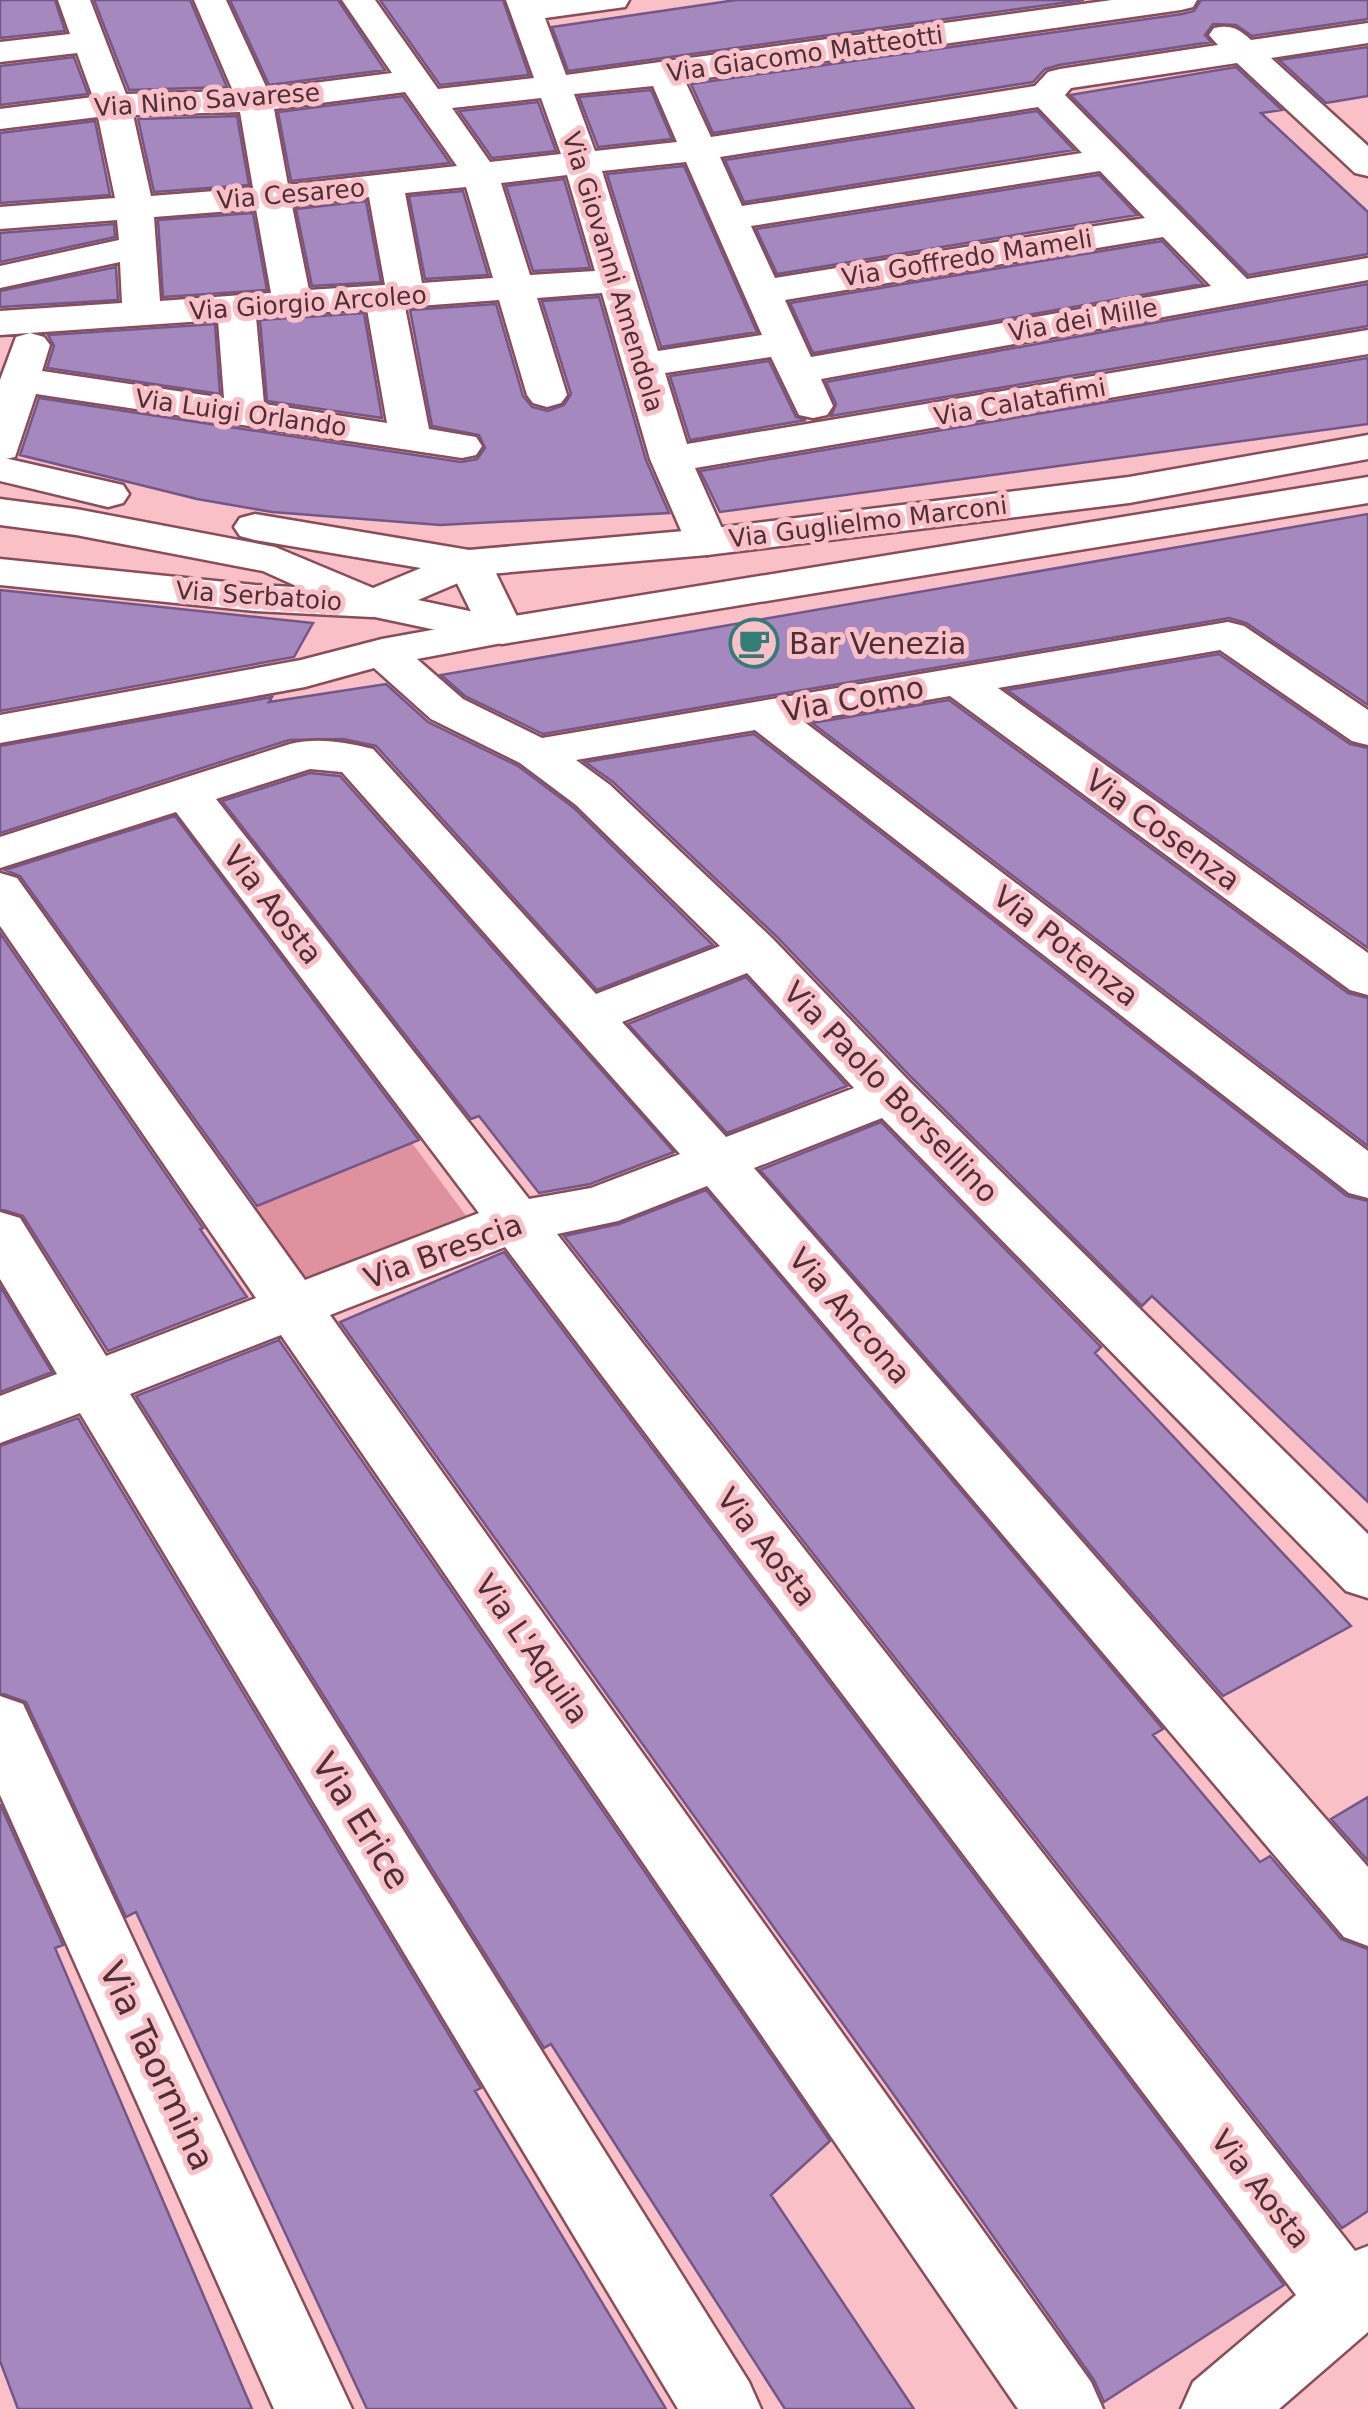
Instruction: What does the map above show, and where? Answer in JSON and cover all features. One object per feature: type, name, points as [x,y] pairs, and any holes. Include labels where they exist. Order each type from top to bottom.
[{"type":"street","points":[[74,0],[113,105],[134,206],[142,315]]},
{"type":"street","points":[[210,0],[256,101],[292,304]]},
{"type":"street","points":[[358,0],[480,173],[547,395]]},
{"type":"street","points":[[524,5],[612,0]]},
{"type":"street","points":[[1184,0],[1259,49],[1348,119],[1368,166]]},
{"type":"street","name":"Via Giacomo Matteotti","points":[[422,90],[554,86],[665,74],[1184,0]]},
{"type":"street","points":[[1220,0],[1259,49]]},
{"type":"street","name":"Via Giovanni Amendola","points":[[524,5],[582,161],[671,459],[707,542]]},
{"type":"street","name":"Via Cesareo","points":[[0,218],[276,197],[697,150],[1046,95],[1060,79],[1368,32]]},
{"type":"street","points":[[0,52],[88,42]]},
{"type":"street","points":[[665,74],[827,436]]},
{"type":"street","name":"Via Nino Savarese","points":[[0,118],[113,105],[422,90]]},
{"type":"street","points":[[1046,95],[1238,292]]},
{"type":"street","points":[[729,220],[1109,159]]},
{"type":"street","points":[[385,185],[410,438]]},
{"type":"street","name":"Via Goffredo Mameli","points":[[762,292],[1173,224]]},
{"type":"street","points":[[0,277],[138,246]]},
{"type":"street","name":"Via dei Mille","points":[[642,364],[791,357],[1238,292],[1368,269]]},
{"type":"street","name":"Via Giorgio Arcoleo","points":[[18,323],[615,280]]},
{"type":"street","points":[[236,308],[245,414]]},
{"type":"street","points":[[0,448],[20,380],[18,323]]},
{"type":"street","name":"Via Calatafimi","points":[[671,459],[827,436],[1368,342]]},
{"type":"street","name":"Via Luigi Orlando","points":[[20,380],[462,446]]},
{"type":"street","name":"Via Guglielmo Marconi","points":[[372,604],[469,563],[707,542],[1128,490],[1368,447]]},
{"type":"street","name":"Via Serbatoio","points":[[0,470],[282,547],[372,604]]},
{"type":"street","name":"Via Guglielmo Marconi","points":[[0,728],[306,673],[382,652],[502,631],[1368,490]]},
{"type":"street","name":"Via Serbatoio","points":[[0,512],[282,547],[348,544],[469,563]]},
{"type":"street","points":[[348,544],[372,604],[382,652]]},
{"type":"street","points":[[255,598],[282,547]]},
{"type":"street","points":[[469,563],[502,631]]},
{"type":"street","name":"Via Serbatoio","points":[[0,572],[255,598],[372,604]]},
{"type":"street","points":[[372,604],[502,631]]},
{"type":"street","name":"Via Como","points":[[536,753],[1228,636],[1368,731]]},
{"type":"street","name":"Via Paolo Borsellino","points":[[382,652],[447,709],[536,753],[593,795],[755,951],[890,1094],[1368,1573]]},
{"type":"street","name":"Via Cosenza","points":[[959,681],[1368,978]]},
{"type":"street","name":"Via Potenza","points":[[764,714],[1368,1178]]},
{"type":"street","name":"Via Ancona","points":[[186,793],[307,754],[356,759],[715,1160],[1368,1916]]},
{"type":"street","points":[[0,853],[186,793]]},
{"type":"street","name":"Via Aosta","points":[[186,793],[516,1221],[1358,2292]]},
{"type":"street","name":"Via L'Aquila","points":[[0,889],[1064,2409]]},
{"type":"street","points":[[586,1017],[755,951]]},
{"type":"street","name":"Via Brescia","points":[[0,1420],[516,1221],[599,1207],[890,1094]]},
{"type":"street","name":"Via Erice","points":[[0,1232],[722,2409]]},
{"type":"street","name":"Via Taormina","points":[[0,1723],[314,2409]]},
{"type":"street","points":[[1220,2409],[1358,2292]]},
{"type":"shaded area","points":[[412,1143],[467,1217],[306,1284],[253,1208]]},
{"type":"building","points":[[0,0],[55,0],[65,31],[0,38]]},
{"type":"building","points":[[94,0],[190,0],[227,87],[129,90]]},
{"type":"building","points":[[230,0],[338,0],[385,70],[269,85]]},
{"type":"building","points":[[380,0],[503,0],[529,75],[440,85]]},
{"type":"building","points":[[736,0],[1084,0],[568,71],[552,27]]},
{"type":"building","points":[[1201,0],[1368,0],[1368,19],[1252,36],[1236,25],[1213,24],[1205,35],[1211,42],[1059,65],[1045,69],[1033,82],[713,133],[691,84],[1182,14],[1194,11]]},
{"type":"building","points":[[1368,47],[1368,96],[1326,103],[1279,60]]},
{"type":"building","points":[[74,57],[88,94],[0,105],[0,66]]},
{"type":"building","points":[[1236,67],[1282,110],[1261,113],[1368,212],[1368,254],[1248,275],[1070,95]]},
{"type":"building","points":[[651,90],[672,139],[598,147],[579,97]]},
{"type":"building","points":[[403,96],[450,163],[291,181],[278,112]]},
{"type":"building","points":[[538,102],[556,151],[492,158],[459,111]]},
{"type":"building","points":[[1037,111],[1074,150],[744,202],[725,160]]},
{"type":"building","points":[[237,116],[249,185],[154,192],[138,119]]},
{"type":"building","points":[[95,121],[110,195],[0,203],[0,133]]},
{"type":"building","points":[[684,166],[757,332],[661,347],[607,174]]},
{"type":"building","points":[[1099,175],[1137,215],[777,274],[756,229]]},
{"type":"building","points":[[564,179],[590,268],[533,271],[506,186]]},
{"type":"building","points":[[463,191],[488,275],[425,279],[409,196]]},
{"type":"building","points":[[366,201],[381,282],[312,286],[296,209]]},
{"type":"building","points":[[253,213],[267,290],[163,297],[158,220]]},
{"type":"building","points":[[114,224],[115,237],[0,262],[0,233]]},
{"type":"building","points":[[1162,241],[1203,284],[813,353],[790,303]]},
{"type":"building","points":[[116,267],[118,300],[0,307],[0,291]]},
{"type":"building","points":[[1368,284],[1368,326],[831,416],[836,404],[826,382]]},
{"type":"building","points":[[599,297],[646,460],[669,513],[440,525],[272,512],[197,499],[20,455],[39,398],[461,462],[477,459],[485,448],[479,435],[432,426],[410,310],[496,304],[523,396],[532,407],[548,411],[564,405],[571,394],[542,301]]},
{"type":"building","points":[[364,313],[382,418],[267,401],[260,320]]},
{"type":"building","points":[[215,324],[220,394],[47,368],[54,346],[48,335]]},
{"type":"building","points":[[1368,358],[1368,424],[720,512],[700,471]]},
{"type":"building","points":[[769,361],[796,417],[806,420],[690,440],[670,376]]},
{"type":"building","points":[[1368,514],[1368,705],[1246,623],[1229,618],[543,734],[465,696],[441,675]]},
{"type":"building","points":[[0,590],[313,623],[294,657],[0,711]]},
{"type":"building","points":[[1219,654],[1350,744],[1368,748],[1368,948],[1007,690]]},
{"type":"building","points":[[386,684],[428,722],[518,766],[574,808],[713,945],[597,990],[376,746],[343,739],[289,740],[0,833],[0,746],[272,697],[269,702]]},
{"type":"building","points":[[949,700],[1348,993],[1368,998],[1368,1146],[812,723]]},
{"type":"building","points":[[754,734],[1347,1196],[1368,1201],[1368,1502],[1152,1296],[1142,1306],[912,1078],[776,936],[613,782],[585,762]]},
{"type":"building","points":[[310,773],[340,776],[674,1152],[590,1184],[539,1193],[479,1116],[471,1119],[222,801]]},
{"type":"building","points":[[175,816],[419,1140],[257,1206],[20,876],[5,870]]},
{"type":"building","points":[[0,933],[247,1297],[108,1351],[23,1216],[0,1209]]},
{"type":"building","points":[[746,977],[847,1086],[727,1133],[628,1024]]},
{"type":"building","points":[[881,1122],[1101,1347],[1095,1353],[1351,1626],[1223,1696],[760,1170]]},
{"type":"building","points":[[706,1190],[1163,1729],[1153,1735],[1260,1862],[1270,1856],[1341,1939],[1368,1949],[1368,2211],[1342,2228],[564,1236],[619,1224]]},
{"type":"building","points":[[504,1252],[1284,2285],[1104,2402],[1094,2380],[889,2088],[340,1322]]},
{"type":"building","points":[[0,1286],[52,1372],[0,1392]]},
{"type":"building","points":[[279,1340],[830,2141],[771,2195],[914,2409],[785,2409],[551,2044],[544,2048],[136,1396]]},
{"type":"building","points":[[78,1418],[481,2088],[475,2091],[666,2409],[367,2409],[136,1912],[126,1917],[26,1702],[0,1693],[0,1446]]},
{"type":"building","points":[[1368,1797],[1368,1861],[1331,1819]]},
{"type":"building","points":[[0,1804],[63,1945],[55,1948],[252,2409],[18,2409],[0,2361]]},
{"type":"place","name":"Bar Venezia","points":[[754,643]]}]
